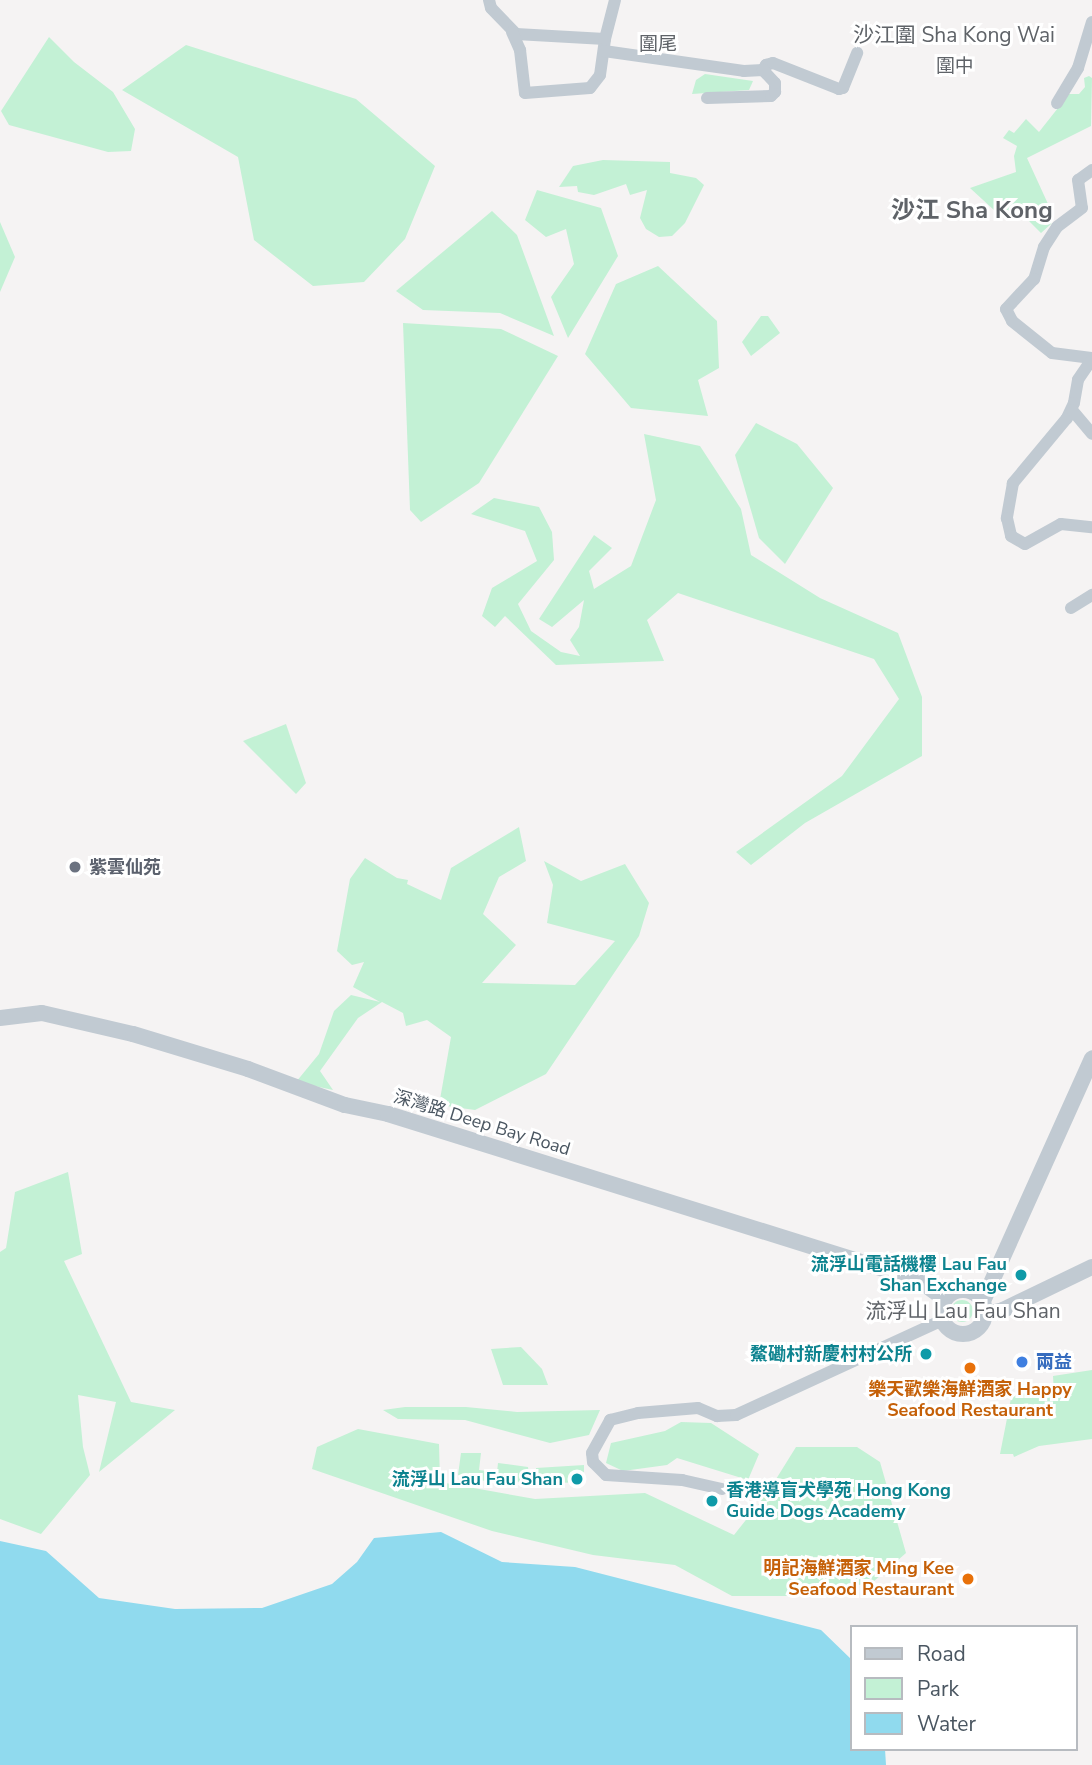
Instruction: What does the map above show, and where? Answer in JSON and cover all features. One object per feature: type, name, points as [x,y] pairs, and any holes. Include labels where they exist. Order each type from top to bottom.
[{"type":"street","points":[[489,0],[491,8],[512,32],[520,50],[525,93],[590,88],[598,81],[615,0]]},
{"type":"street","points":[[1057,103],[1078,68],[1092,22]]},
{"type":"street","points":[[512,32],[604,45],[744,71],[763,70]]},
{"type":"street","points":[[763,70],[766,65],[773,63],[841,89],[857,53]]},
{"type":"street","points":[[707,98],[771,96],[775,92],[775,83],[763,70]]},
{"type":"street","points":[[1092,170],[1078,180],[1082,208],[1057,227],[1044,247],[1034,279],[1006,309],[1012,321],[1052,353],[1092,359],[1077,380],[1072,410],[1013,483],[1007,524],[1014,540],[1025,544],[1061,524],[1092,527]]},
{"type":"street","points":[[1072,410],[1092,434]]},
{"type":"street","points":[[1071,608],[1092,595]]},
{"type":"street","name":"深灣路 Deep Bay Road","points":[[0,1018],[42,1013],[133,1034],[248,1069],[345,1105],[388,1114],[913,1279],[945,1299]]},
{"type":"street","points":[[1005,1256],[992,1269],[945,1299],[941,1313],[952,1331],[967,1334],[980,1328],[1005,1256],[1092,1058]]},
{"type":"street","points":[[985,1308],[1003,1310],[1092,1268]]},
{"type":"street","points":[[963,1289],[978,1295],[985,1308]]},
{"type":"street","points":[[722,1489],[682,1480],[606,1475],[593,1462],[592,1452],[611,1420],[638,1413],[698,1408],[717,1416],[736,1415],[943,1320]]},
{"type":"green space","points":[[49,37],[74,62],[113,92],[135,129],[131,151],[108,152],[9,125],[1,111]]},
{"type":"green space","points":[[186,45],[356,99],[435,166],[405,239],[364,282],[313,286],[254,240],[238,157],[122,90]]},
{"type":"green space","points":[[705,74],[753,81],[749,90],[692,94],[696,80]]},
{"type":"green space","points":[[1084,78],[1092,78],[1091,126],[1027,158],[1054,217],[1051,224],[1041,233],[1029,221],[995,211],[970,188],[1016,172],[1014,156],[1017,146],[1003,138],[1009,130],[1014,133],[1026,119],[1039,132],[1069,94],[1079,94],[1085,87]]},
{"type":"green space","points":[[603,160],[670,162],[670,173],[696,178],[704,185],[685,223],[672,236],[659,237],[646,229],[640,218],[647,190],[630,195],[626,184],[594,195],[578,192],[577,186],[559,187],[573,166]]},
{"type":"green space","points":[[537,190],[601,208],[618,256],[568,338],[551,297],[574,264],[566,229],[546,237],[525,220]]},
{"type":"green space","points":[[492,211],[517,235],[554,336],[500,313],[423,310],[396,291]]},
{"type":"green space","points":[[0,222],[15,257],[0,292]]},
{"type":"green space","points":[[658,266],[717,321],[719,368],[698,380],[708,416],[631,408],[585,354],[616,284]]},
{"type":"green space","points":[[761,316],[768,316],[780,333],[751,356],[742,342]]},
{"type":"green space","points":[[403,323],[501,329],[558,356],[479,483],[421,522],[410,510]]},
{"type":"green space","points":[[756,423],[797,444],[833,488],[785,564],[759,538],[735,455]]},
{"type":"green space","points":[[644,434],[700,446],[741,509],[751,555],[820,598],[898,633],[922,697],[922,756],[805,823],[751,865],[736,852],[842,776],[899,699],[874,659],[678,593],[647,620],[664,661],[556,665],[505,616],[495,627],[482,616],[492,588],[537,561],[525,531],[471,514],[494,498],[539,507],[552,532],[554,560],[518,604],[531,631],[561,652],[580,656],[570,640],[579,627],[584,600],[552,627],[539,619],[594,535],[612,548],[589,571],[594,589],[631,566],[656,500]]},
{"type":"green space","points":[[286,724],[306,783],[296,794],[243,741]]},
{"type":"green space","points":[[519,827],[526,861],[499,877],[483,914],[516,945],[482,983],[575,985],[615,941],[547,923],[553,885],[544,861],[581,881],[625,864],[649,903],[639,936],[546,1074],[475,1110],[439,1105],[451,1037],[427,1020],[406,1026],[403,1013],[382,1002],[358,1018],[320,1071],[333,1090],[296,1082],[319,1054],[334,1011],[351,995],[380,1002],[353,987],[364,962],[352,965],[337,951],[350,879],[365,858],[397,878],[408,880],[407,884],[441,900],[451,868]]},
{"type":"green space","points":[[68,1172],[82,1254],[64,1261],[131,1402],[175,1410],[99,1472],[116,1402],[78,1395],[83,1447],[90,1475],[41,1534],[0,1519],[0,1252],[6,1248],[15,1192]]},
{"type":"green space","points":[[962,1300],[970,1303],[973,1311],[970,1319],[962,1322],[954,1319],[951,1311],[954,1303]]},
{"type":"green space","points":[[521,1347],[542,1369],[548,1385],[503,1385],[491,1349]]},
{"type":"green space","points":[[1092,1370],[1092,1439],[1039,1446],[1014,1457],[1013,1454],[1000,1454],[1012,1393],[1054,1395],[1053,1376]]},
{"type":"green space","points":[[405,1407],[466,1407],[517,1412],[600,1410],[589,1435],[550,1443],[465,1420],[398,1419],[383,1410]]},
{"type":"green space","points":[[681,1422],[711,1423],[759,1454],[748,1480],[677,1458],[667,1465],[623,1471],[606,1463],[611,1443],[665,1431]]},
{"type":"green space","points":[[358,1429],[439,1444],[440,1482],[535,1499],[645,1493],[734,1535],[768,1492],[796,1447],[857,1447],[880,1462],[906,1553],[873,1582],[805,1596],[732,1596],[675,1565],[593,1555],[492,1531],[312,1469],[317,1447]]},
{"type":"green space","points":[[461,1453],[481,1453],[479,1470],[497,1472],[498,1463],[528,1467],[529,1475],[536,1475],[536,1468],[584,1465],[584,1483],[485,1481],[458,1475]]},
{"type":"water","points":[[441,1532],[502,1562],[575,1567],[821,1630],[850,1658],[850,1751],[885,1751],[886,1765],[0,1765],[0,1541],[46,1551],[99,1598],[175,1609],[262,1608],[332,1584],[357,1562],[374,1538]]},
{"type":"place","name":"紫雲仙苑","points":[[75,867]]},
{"type":"place","name":"流浮山電話機樓 Lau Fau Shan Exchange","points":[[1021,1275]]},
{"type":"place","name":"鰲磡村新慶村村公所","points":[[926,1354]]},
{"type":"place","name":"兩益","points":[[1022,1362]]},
{"type":"place","name":"樂天歡樂海鮮酒家 Happy Seafood Restaurant","points":[[970,1368]]},
{"type":"place","name":"流浮山 Lau Fau Shan","points":[[577,1479]]},
{"type":"place","name":"香港導盲犬學苑 Hong Kong Guide Dogs Academy","points":[[712,1501]]},
{"type":"place","name":"明記海鮮酒家 Ming Kee Seafood Restaurant","points":[[968,1579]]},
{"type":"district","name":"沙江圍 Sha Kong Wai","points":[[954,35]]},
{"type":"district","name":"圍尾","points":[[658,45]]},
{"type":"district","name":"圍中","points":[[955,67]]},
{"type":"district","name":"沙江 Sha Kong","points":[[972,211]]},
{"type":"district","name":"流浮山 Lau Fau Shan","points":[[963,1311]]}]
